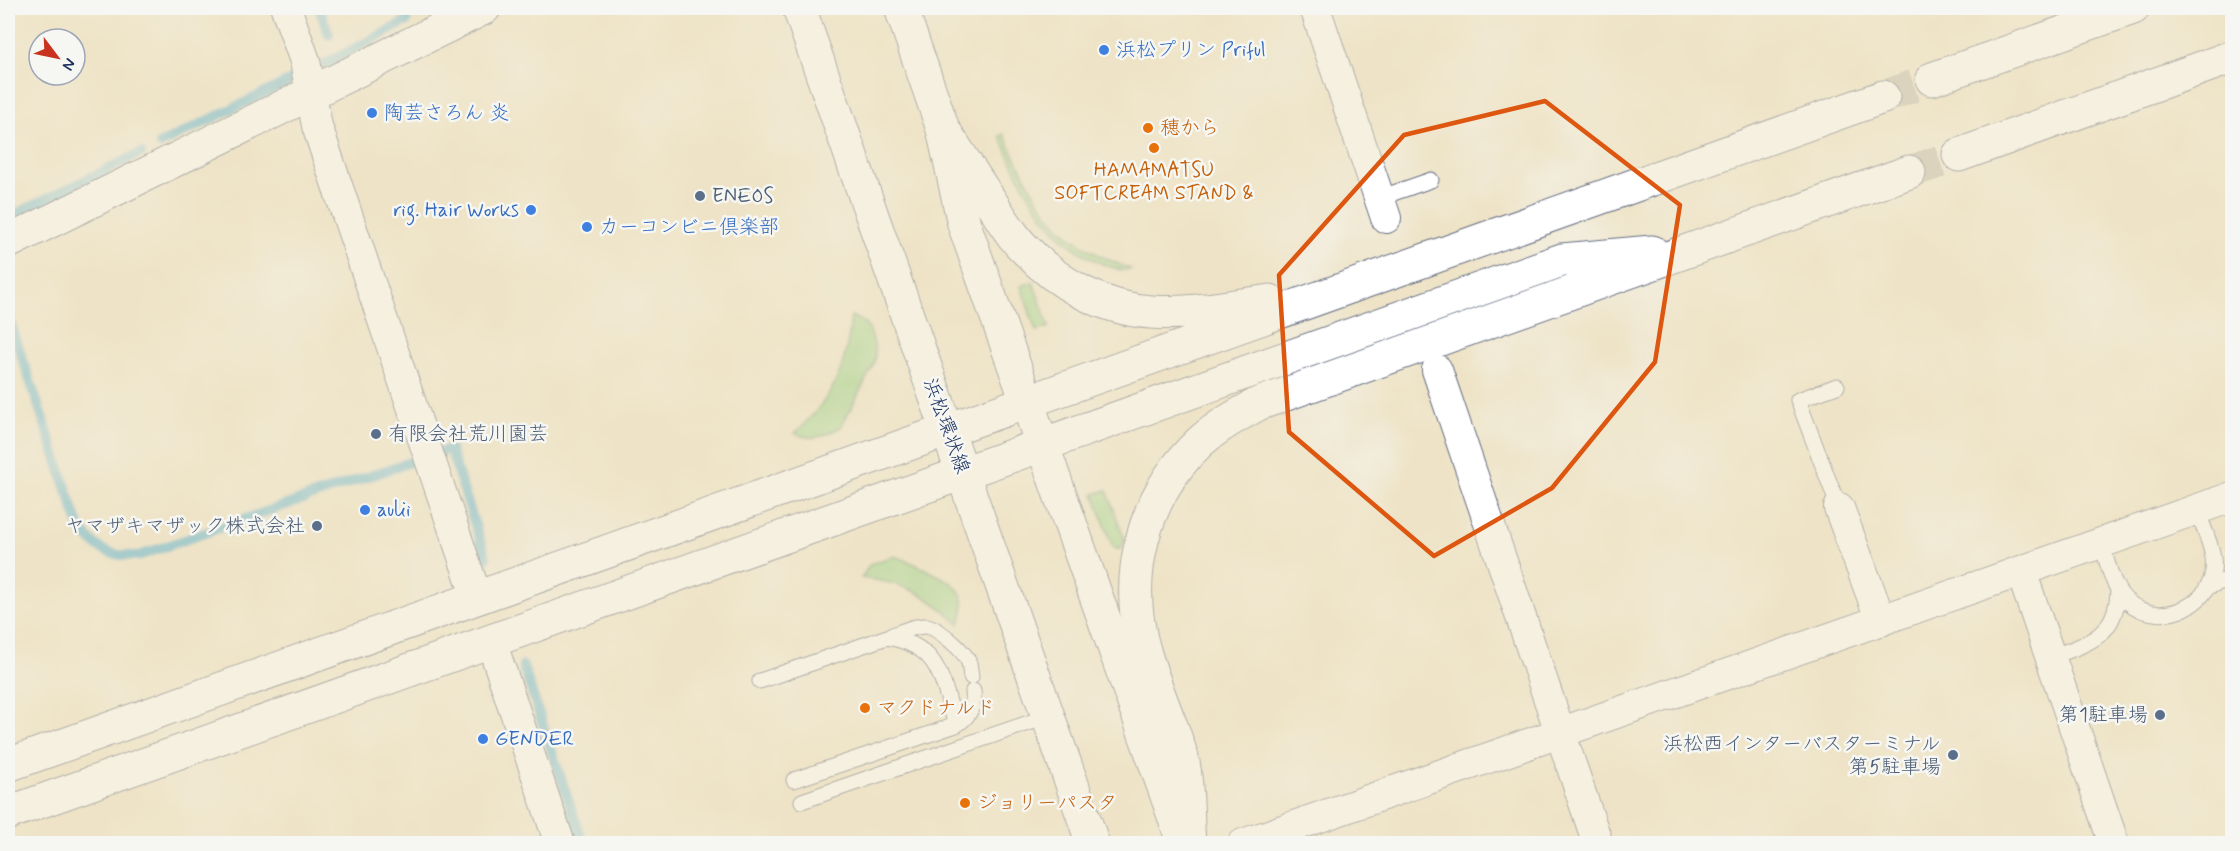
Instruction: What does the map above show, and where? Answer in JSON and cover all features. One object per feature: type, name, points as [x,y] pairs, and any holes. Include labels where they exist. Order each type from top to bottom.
[{"type":"main road","points":[[8,242],[484,8]]},
{"type":"main road","name":"浜松環状線","points":[[800,8],[1093,843]]},
{"type":"main road","points":[[901,8],[943,129],[964,224],[1184,843]]},
{"type":"main road","points":[[1932,79],[2133,8]]},
{"type":"main road","points":[[1959,155],[2232,57]]},
{"type":"main road","points":[[8,765],[1883,97]]},
{"type":"main road","points":[[943,129],[1024,249],[1051,273],[1081,292],[1114,305],[1150,312],[1186,312],[1332,293]]},
{"type":"main road","points":[[1189,843],[1183,761],[1145,655],[1137,622],[1134,589],[1138,556],[1146,523],[1160,493],[1178,465],[1202,440],[1228,420],[1258,404],[1910,172]]},
{"type":"main road","points":[[8,813],[1562,260],[1699,248]]},
{"type":"street","points":[[286,8],[304,62],[320,137],[477,598]]},
{"type":"street","points":[[1315,8],[1383,208]]},
{"type":"street","points":[[1437,370],[1598,843]]},
{"type":"street","points":[[1243,843],[2232,497]]},
{"type":"street","points":[[1839,508],[1881,621]]},
{"type":"street","points":[[2021,571],[2114,843]]},
{"type":"street","points":[[491,641],[560,843]]},
{"type":"lane","points":[[1383,208],[1431,180]]},
{"type":"lane","points":[[1837,386],[1798,400],[1839,508]]},
{"type":"lane","points":[[2101,543],[2118,590],[2127,601],[2151,614],[2165,615],[2191,606],[2202,596],[2213,571],[2213,557],[2197,510]]},
{"type":"lane","points":[[2207,587],[2232,578]]},
{"type":"lane","points":[[2050,657],[2084,645],[2104,632],[2114,617],[2118,604],[2118,590]]},
{"type":"lane","points":[[760,681],[917,627],[935,629],[943,634],[969,661],[972,710],[966,719],[956,725],[795,780]]},
{"type":"lane","points":[[887,636],[907,640],[923,650],[936,664],[956,725]]},
{"type":"lane","points":[[801,801],[1049,716]]},
{"type":"highlighted area","points":[[1545,101],[1680,205],[1655,362],[1552,488],[1434,556],[1289,432],[1279,275],[1404,135]]},
{"type":"green space","points":[[1004,134],[1028,182],[1051,218],[1082,245],[1131,269],[1124,270],[1105,265],[1085,255],[1053,228],[1028,194],[1018,175],[1000,136]]},
{"type":"green space","points":[[1033,282],[1049,327],[1036,331],[1021,286]]},
{"type":"green space","points":[[851,316],[863,323],[870,332],[875,349],[874,364],[841,427],[818,437],[801,436],[795,433],[820,407],[842,366]]},
{"type":"green space","points":[[1107,490],[1125,541],[1121,549],[1116,549],[1112,545],[1094,494]]},
{"type":"green space","points":[[893,556],[938,575],[959,590],[964,604],[959,624],[937,605],[915,591],[903,586],[861,578],[870,564]]},
{"type":"waterway","points":[[319,8],[329,35]]},
{"type":"waterway","points":[[325,64],[407,21]]},
{"type":"waterway","points":[[160,144],[291,80]]},
{"type":"waterway","points":[[18,213],[141,153]]},
{"type":"waterway","points":[[8,316],[80,528],[92,542],[104,551],[138,556],[416,460]]},
{"type":"waterway","points":[[441,452],[450,449],[486,558]]},
{"type":"waterway","points":[[523,666],[581,837]]},
{"type":"tunnel","points":[[1883,97],[1932,79]]},
{"type":"tunnel","points":[[1909,172],[1959,155]]},
{"type":"place","name":"浜松プリン Priful","points":[[1104,50]]},
{"type":"place","name":"陶芸さろん 炎","points":[[372,113]]},
{"type":"place","name":"穂から","points":[[1148,128]]},
{"type":"place","name":"HAMAMATSU SOFTCREAM STAND &","points":[[1154,148]]},
{"type":"place","name":"ENEOS","points":[[700,196]]},
{"type":"place","name":"rig. Hair Works","points":[[531,210]]},
{"type":"place","name":"カーコンビニ倶楽部","points":[[587,227]]},
{"type":"place","name":"有限会社荒川園芸","points":[[376,434]]},
{"type":"place","name":"aulii","points":[[365,510]]},
{"type":"place","name":"ヤマザキマザック株式会社","points":[[317,526]]},
{"type":"place","name":"マクドナルド","points":[[865,708]]},
{"type":"place","name":"第1駐車場","points":[[2160,715]]},
{"type":"place","name":"GENDER","points":[[483,739]]},
{"type":"place","name":"浜松西インターバスターミナル 第5駐車場","points":[[1953,755]]},
{"type":"place","name":"ジョリーパスタ","points":[[965,803]]}]
